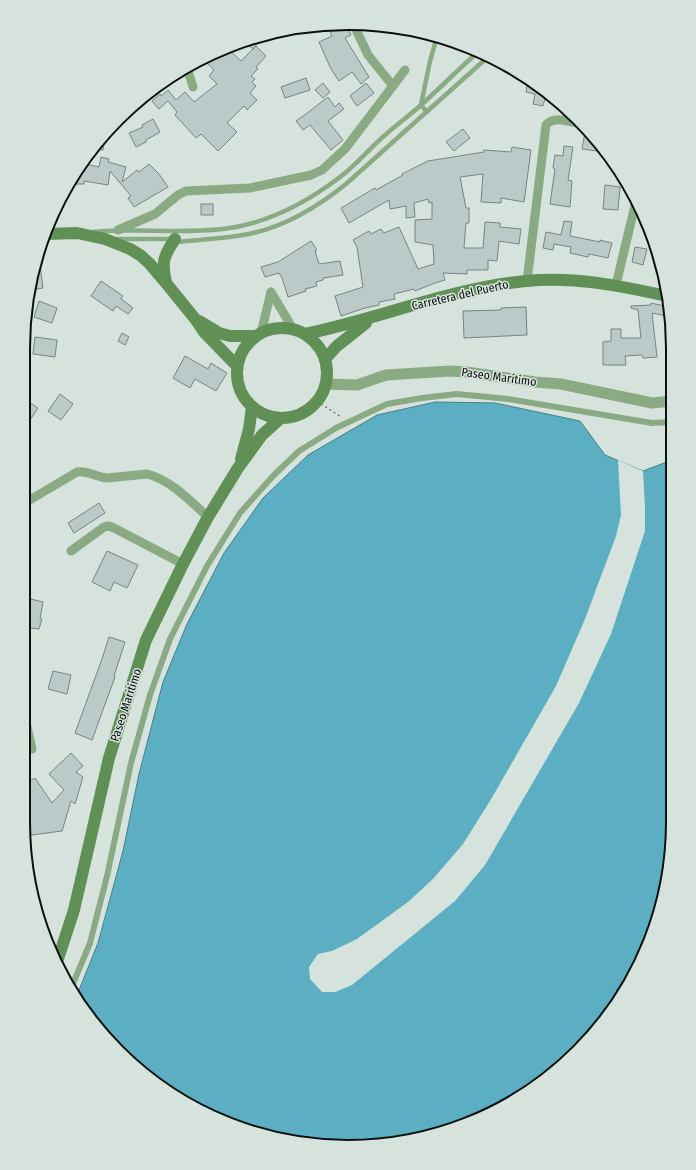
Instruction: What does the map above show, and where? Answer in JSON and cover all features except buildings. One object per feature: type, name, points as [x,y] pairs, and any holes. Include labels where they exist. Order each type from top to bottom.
[{"type":"main road","points":[[51,234],[77,233],[105,239],[130,249],[140,255],[166,283],[204,332],[237,366]]},
{"type":"main road","points":[[166,283],[163,264],[167,250],[175,239]]},
{"type":"main road","name":"Carretera del Puerto","points":[[305,334],[373,318],[432,300],[487,286],[527,281],[565,280],[616,285],[661,295]]},
{"type":"main road","name":"Carretera del Puerto","points":[[325,359],[352,332],[373,318]]},
{"type":"main road","points":[[196,320],[219,333],[230,336],[258,334],[272,329],[282,328],[293,329],[305,334],[317,345],[325,359],[327,371],[326,384],[323,393],[307,411],[294,417],[270,417],[252,407],[244,398],[239,389],[237,366],[243,349],[258,334]]},
{"type":"main road","name":"Paseo Marítimo","points":[[238,468],[249,429],[252,407]]},
{"type":"main road","name":"Paseo Marítimo","points":[[59,955],[74,910],[109,758],[144,647],[183,564],[208,517],[238,468],[262,435],[281,418]]},
{"type":"street","points":[[356,30],[368,55],[393,86]]},
{"type":"street","points":[[118,230],[155,214],[178,195],[186,191],[250,188],[311,175],[322,170],[345,149],[405,70]]},
{"type":"street","points":[[189,73],[193,87]]},
{"type":"street","points":[[527,281],[546,125],[549,121],[554,120],[573,123]]},
{"type":"street","points":[[616,285],[634,209]]},
{"type":"street","points":[[258,334],[271,292],[293,329]]},
{"type":"street","name":"Paseo Marítimo","points":[[326,384],[357,385],[386,375],[450,371],[560,384],[652,403],[666,402]]},
{"type":"street","points":[[74,982],[90,943],[107,876],[131,763],[150,695],[170,639],[207,566],[240,513],[273,476],[300,451],[336,428],[387,404],[422,398],[457,394],[508,400],[652,423],[666,422]]},
{"type":"street","points":[[30,500],[76,472],[83,471],[107,478],[147,474],[154,476],[174,488],[208,517]]},
{"type":"street","points":[[71,551],[109,526],[183,564]]},
{"type":"street","points":[[30,740],[32,749]]},
{"type":"lane","points":[[421,105],[435,43]]},
{"type":"lane","points":[[77,233],[118,230],[176,231],[223,229],[276,215],[308,200],[341,176],[474,56]]},
{"type":"lane","points":[[105,239],[175,239],[176,242],[238,236],[276,226],[298,216],[325,200],[346,184],[484,61]]},
{"type":"lane","points":[[421,105],[427,112]]},
{"type":"path","points":[[317,401],[349,422]]},
{"type":"water","points":[[435,402],[495,403],[580,421],[605,455],[643,471],[666,462],[665,843],[660,884],[655,904],[642,944],[633,963],[612,999],[600,1016],[573,1047],[558,1061],[525,1086],[507,1097],[470,1116],[450,1123],[410,1134],[390,1137],[348,1140],[327,1139],[286,1134],[246,1123],[226,1116],[189,1097],[154,1074],[123,1047],[96,1016],[79,991],[98,943],[123,851],[139,774],[163,682],[187,624],[224,553],[263,498],[308,455],[377,415]]},
{"type":"pier","points":[[618,460],[643,471],[645,531],[611,634],[579,703],[485,865],[455,901],[352,985],[335,992],[322,992],[310,979],[309,967],[318,954],[332,951],[357,939],[408,902],[433,879],[463,844],[490,801],[556,686],[585,619],[616,536],[621,515]]}]
